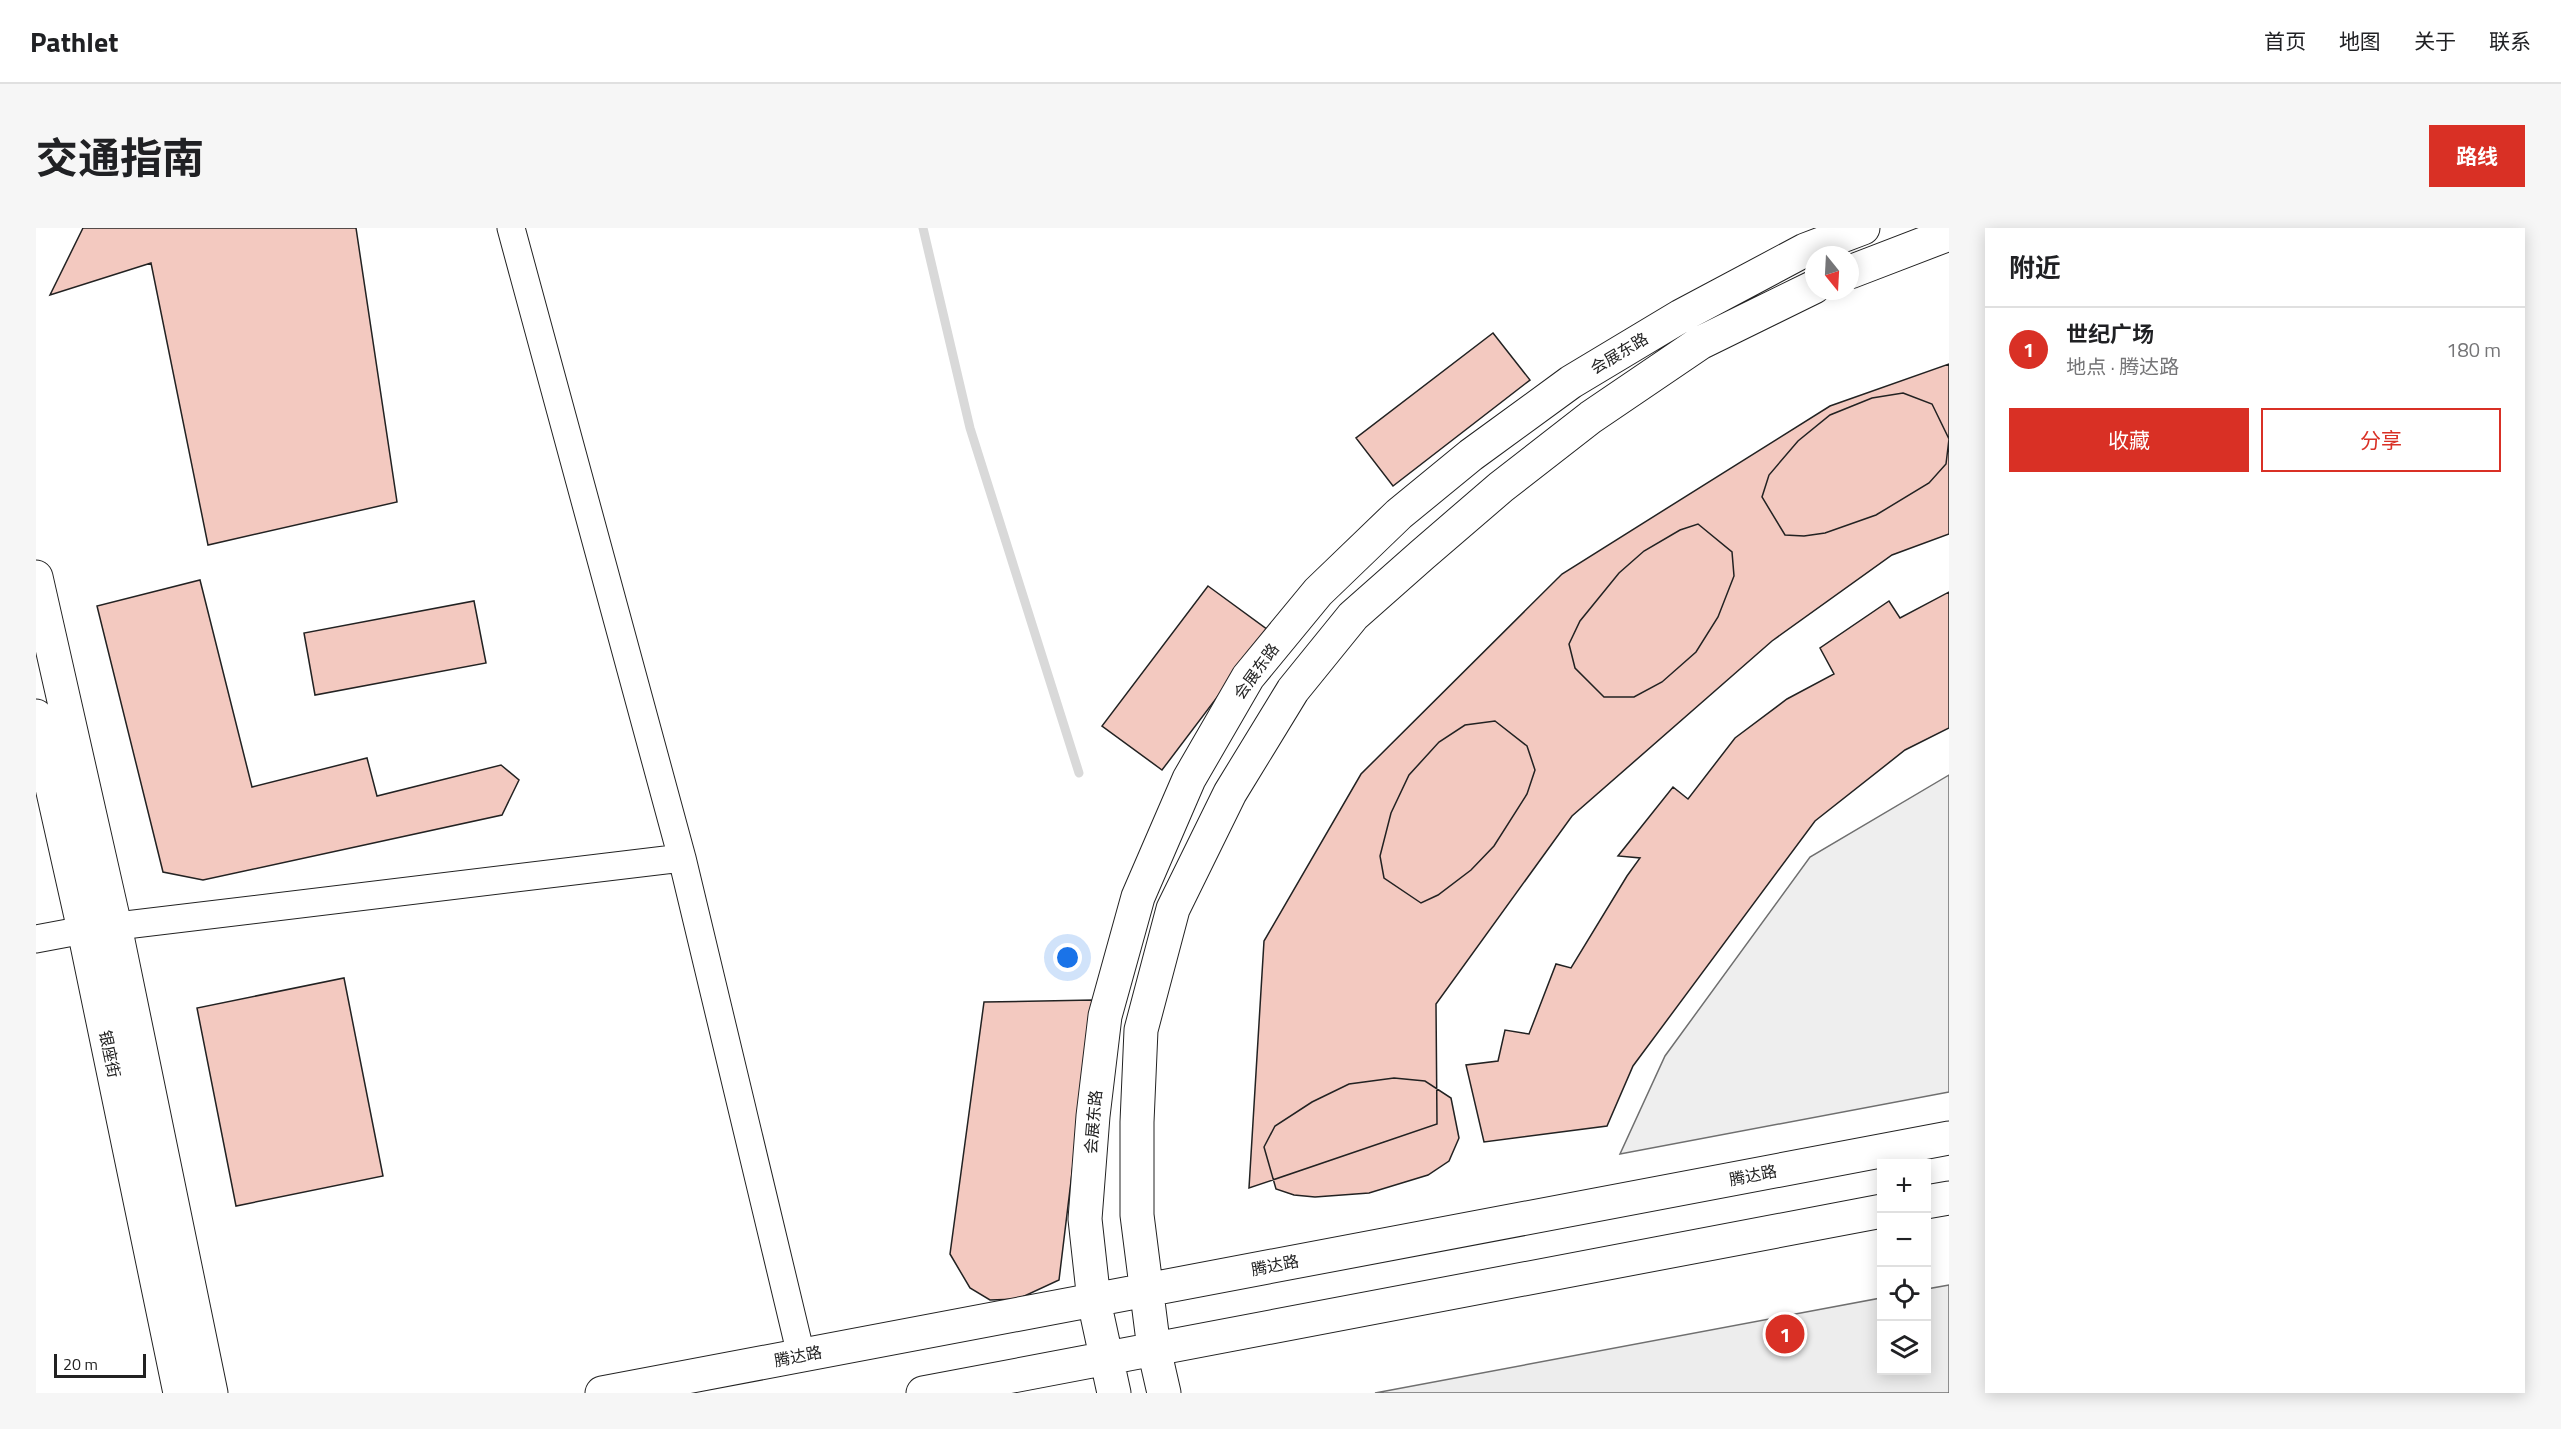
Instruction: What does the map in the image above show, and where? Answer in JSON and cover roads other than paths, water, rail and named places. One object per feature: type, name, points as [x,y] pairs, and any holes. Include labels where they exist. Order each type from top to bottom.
[{"type":"main road","name":"会展东路","points":[[1114,1393],[1094,1301],[1085,1219],[1093,1116],[1105,1016],[1138,897],[1189,779],[1248,677],[1318,592],[1399,514],[1471,455],[1571,382],[1681,316],[1805,250],[1863,228]]},
{"type":"main road","points":[[1859,269],[1949,234]]},
{"type":"main road","points":[[1164,1393],[1154,1349],[1137,1215],[1137,1122],[1141,1030],[1173,909],[1230,793],[1293,690],[1353,616],[1501,487],[1590,417],[1700,343],[1805,291]]},
{"type":"main road","points":[[36,577],[99,928],[211,1393]]},
{"type":"main road","name":"银座街","points":[[36,716],[99,928],[180,1393]]},
{"type":"main road","name":"腾达路","points":[[602,1393],[1949,1138]]},
{"type":"main road","points":[[1931,1201],[1949,1198]]},
{"type":"main road","points":[[923,1393],[1877,1212]]},
{"type":"street","points":[[511,228],[681,858],[801,1355]]},
{"type":"street","points":[[36,939],[99,928],[681,858]]},
{"type":"waterway","points":[[923,228],[970,428],[1079,773]]},
{"type":"place","name":"世纪广场","points":[[1785,1334]]}]
